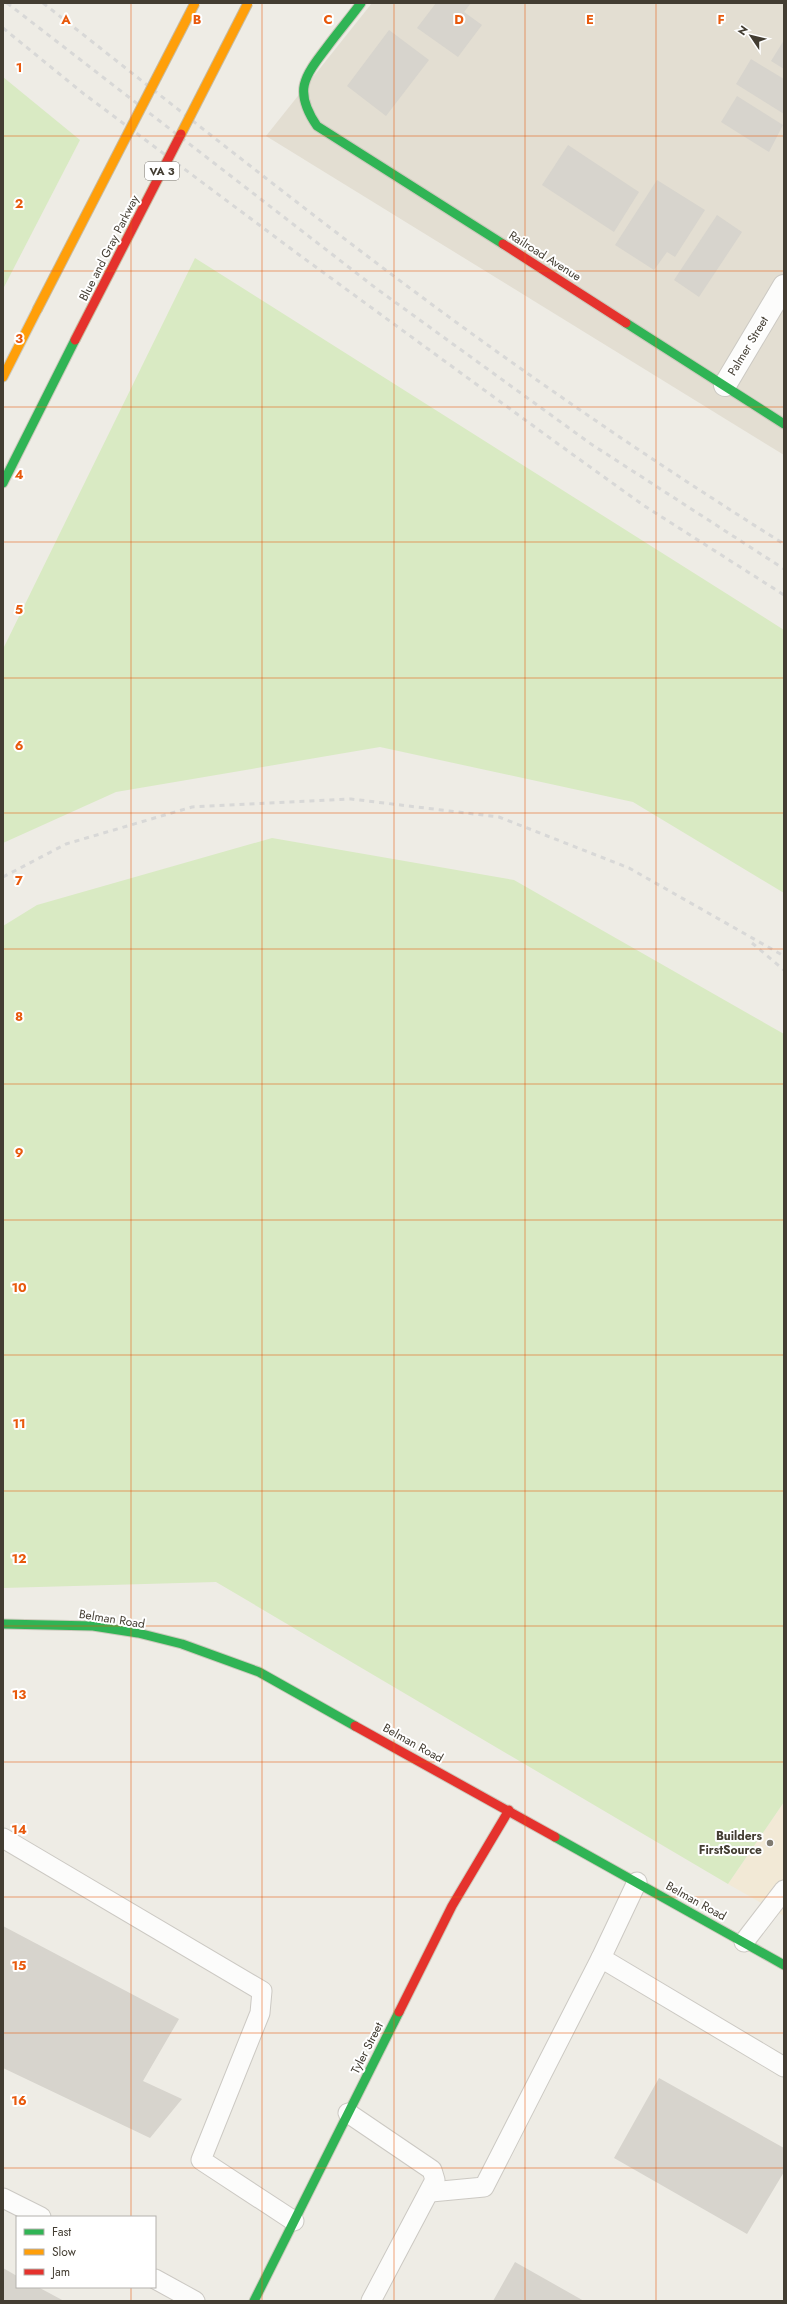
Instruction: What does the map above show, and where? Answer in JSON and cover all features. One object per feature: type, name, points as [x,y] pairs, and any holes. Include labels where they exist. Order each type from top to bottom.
[{"type":"main road","points":[[3,377],[195,3]]},
{"type":"main road","name":"Blue and Gray Parkway","points":[[3,483],[248,3]]},
{"type":"main road","name":"Railroad Avenue","points":[[361,3],[308,71],[304,81],[303,100],[306,111],[317,126],[784,424]]},
{"type":"main road","name":"Belman Road","points":[[3,1624],[44,1622],[113,1629],[181,1643],[259,1672],[784,1964]]},
{"type":"main road","name":"Tyler Street","points":[[254,2301],[452,1906],[508,1810]]},
{"type":"street","name":"Palmer Street","points":[[725,385],[784,286]]},
{"type":"lane","points":[[3,1838],[262,1991],[260,2013],[201,2160],[294,2221]]},
{"type":"lane","points":[[430,2192],[484,2187],[601,1958],[637,1882]]},
{"type":"lane","points":[[744,1942],[784,1890]]},
{"type":"lane","points":[[601,1958],[784,2068]]},
{"type":"lane","points":[[348,2113],[432,2170],[435,2180],[430,2192],[424,2199],[370,2301]]},
{"type":"lane","points":[[3,2198],[39,2216]]},
{"type":"lane","points":[[156,2280],[195,2301]]},
{"type":"shaded area","points":[[372,3],[784,3],[784,455],[266,136]]},
{"type":"shaded area","name":"Builders FirstSource","points":[[784,1802],[784,1916],[728,1884]]},
{"type":"green space","points":[[3,77],[80,140],[3,289]]},
{"type":"green space","points":[[195,258],[784,630],[784,893],[633,802],[380,747],[116,792],[3,843],[3,649]]},
{"type":"green space","points":[[272,838],[514,880],[784,1034],[784,1802],[728,1884],[216,1582],[3,1588],[3,926],[37,905]]},
{"type":"building","points":[[436,3],[471,3],[464,12],[482,25],[458,57],[417,28]]},
{"type":"building","points":[[389,30],[429,60],[386,116],[347,86]]},
{"type":"building","points":[[784,40],[784,69],[771,61]]},
{"type":"building","points":[[751,59],[784,79],[784,114],[736,84]]},
{"type":"building","points":[[737,96],[783,125],[769,152],[721,122]]},
{"type":"building","points":[[568,145],[639,192],[614,232],[542,185]]},
{"type":"building","points":[[657,180],[705,210],[675,257],[667,252],[654,270],[615,245]]},
{"type":"building","points":[[717,215],[742,232],[699,297],[674,280]]},
{"type":"building","points":[[3,1926],[179,2019],[143,2081],[182,2099],[150,2138],[3,2068]]},
{"type":"building","points":[[659,2078],[784,2148],[784,2172],[747,2234],[614,2158]]},
{"type":"building","points":[[515,2262],[584,2301],[493,2301]]},
{"type":"building","points":[[3,2268],[16,2275],[16,2288],[40,2288],[64,2301],[3,2301]]},
{"type":"railway","points":[[7,3],[377,289],[591,444],[784,569]]},
{"type":"railway","points":[[43,3],[224,146],[453,320],[593,419],[784,544]]},
{"type":"railway","points":[[3,28],[84,94],[298,254],[554,441],[643,505],[784,595]]},
{"type":"railway","points":[[3,877],[66,844],[192,807],[351,799],[499,817],[629,868],[784,956]]},
{"type":"railway","points":[[752,943],[784,970]]},
{"type":"traffic: fast","points":[[361,3],[312,67],[307,76],[304,85],[305,103],[317,126],[503,244]]},
{"type":"traffic: fast","points":[[626,323],[784,424]]},
{"type":"traffic: fast","points":[[3,483],[75,340]]},
{"type":"traffic: fast","points":[[3,1624],[93,1626],[138,1633],[182,1644],[259,1672],[355,1726]]},
{"type":"traffic: fast","points":[[555,1837],[784,1965]]},
{"type":"traffic: fast","points":[[254,2301],[399,2012]]},
{"type":"traffic: slow","points":[[37,310],[195,3]]},
{"type":"traffic: slow","points":[[181,134],[248,3]]},
{"type":"traffic: slow","points":[[3,377],[37,310]]},
{"type":"traffic: jam","points":[[75,340],[181,134]]},
{"type":"traffic: jam","points":[[503,244],[626,323]]},
{"type":"traffic: jam","points":[[355,1726],[555,1837]]},
{"type":"traffic: jam","points":[[399,2012],[452,1906],[509,1810]]},
{"type":"place","name":"Builders FirstSource","points":[[770,1843]]}]
